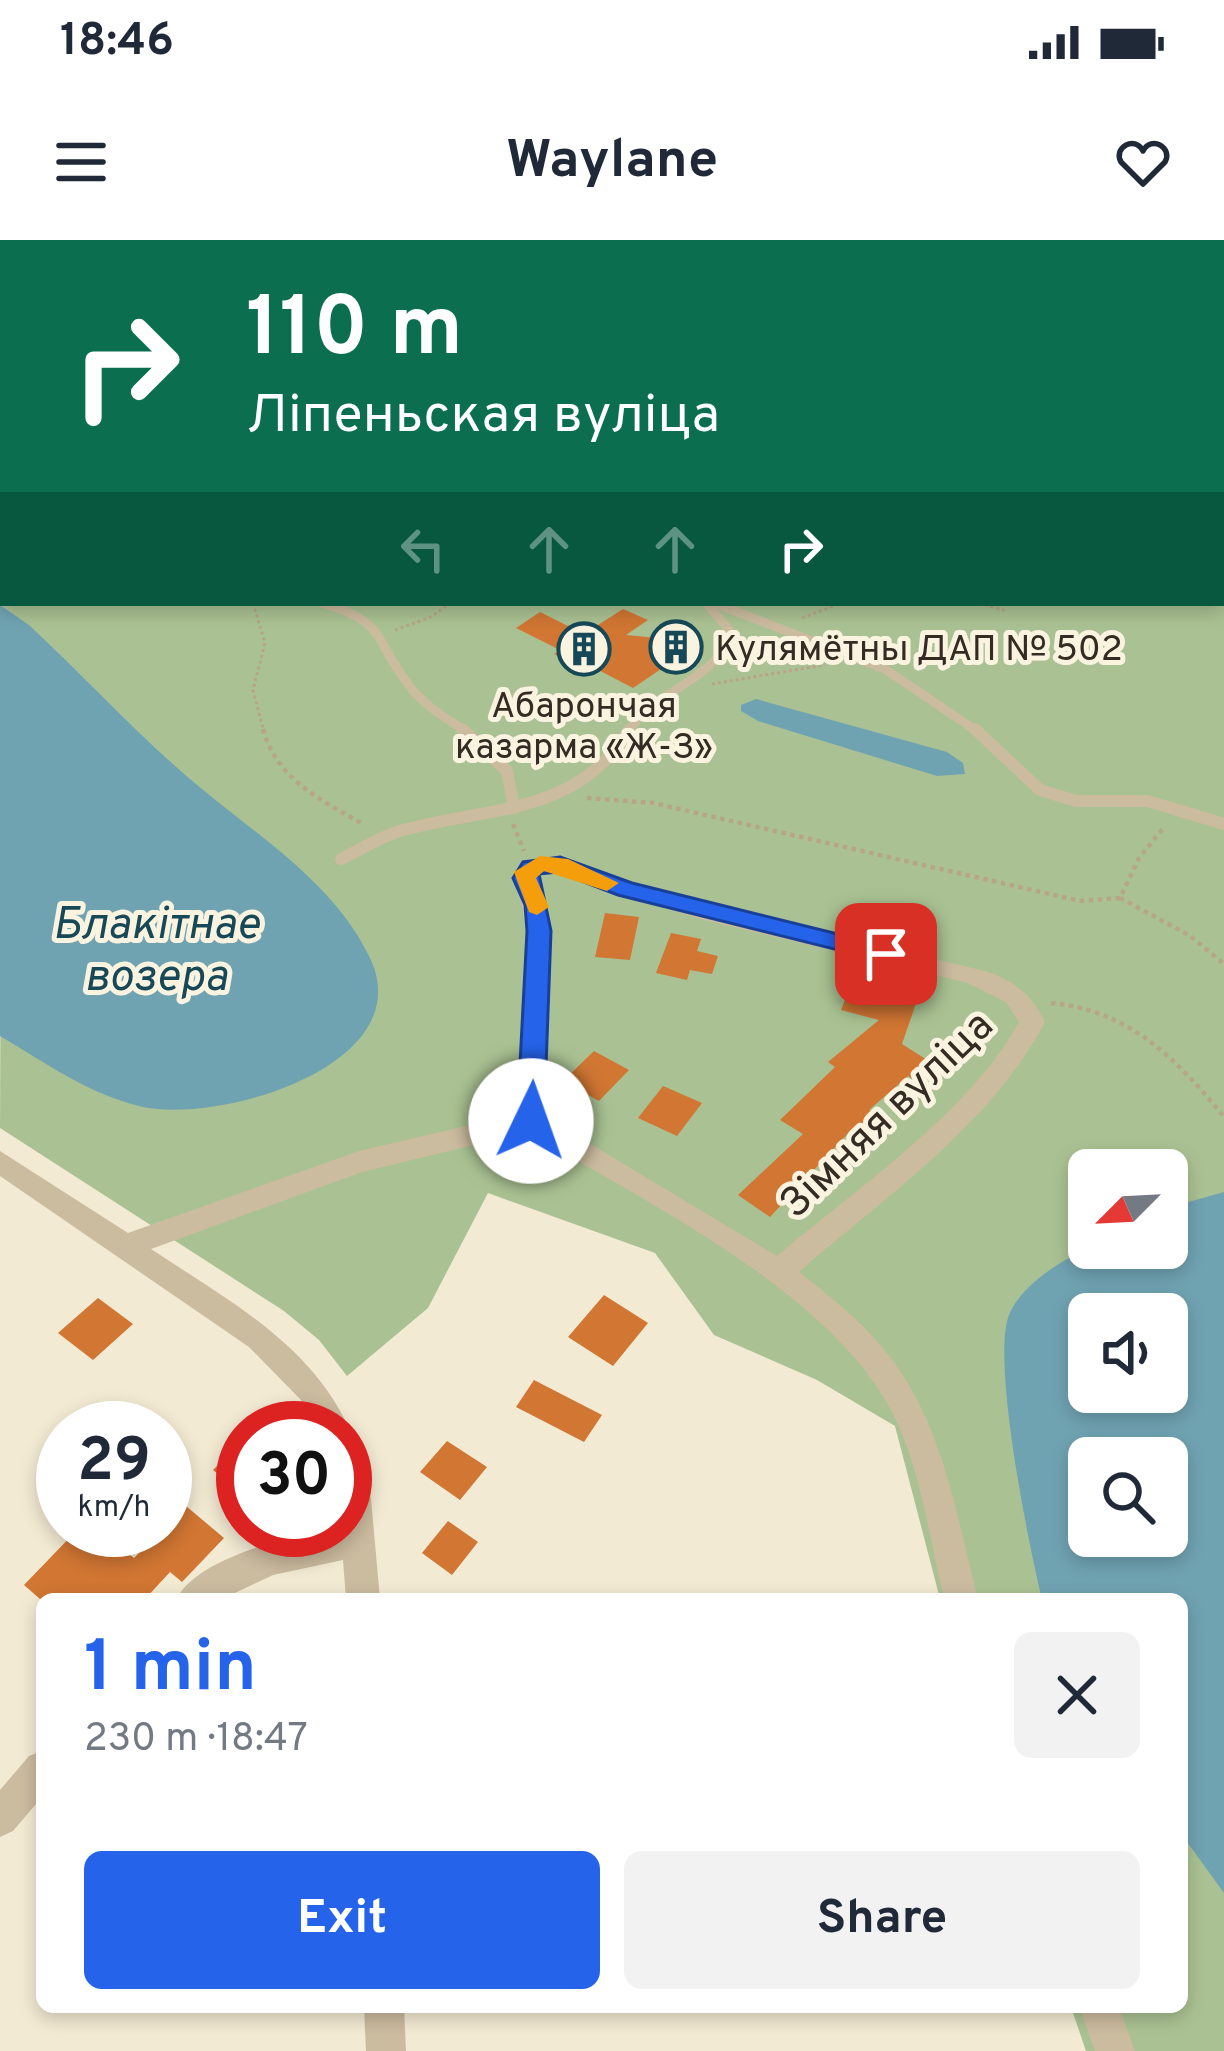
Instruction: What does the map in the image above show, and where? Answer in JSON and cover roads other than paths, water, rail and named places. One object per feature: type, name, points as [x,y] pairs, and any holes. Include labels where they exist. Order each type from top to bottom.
[{"type":"street","name":"Зімняя вуліца","points":[[531,1121],[539,931],[537,905],[524,878],[536,865],[560,864],[626,890],[986,980],[1028,1007],[1032,1022],[1016,1054],[912,1156],[778,1271]]},
{"type":"street","points":[[123,1247],[359,1162],[531,1121],[778,1271],[847,1328],[901,1397],[930,1470],[960,1593]]},
{"type":"street","points":[[0,1162],[289,1363],[318,1401]]},
{"type":"street","points":[[203,1593],[239,1570],[278,1557]]},
{"type":"street","points":[[361,1557],[363,1593]]},
{"type":"street","points":[[0,1818],[36,1776]]},
{"type":"street","points":[[384,2013],[386,2051]]},
{"type":"street","points":[[1101,2013],[1114,2051]]},
{"type":"lane","points":[[332,606],[364,616],[383,633],[414,692],[484,744],[507,768],[513,781],[514,808]]},
{"type":"lane","points":[[341,859],[385,836],[514,808],[596,774],[611,760],[633,724],[712,668],[730,644],[725,621],[712,606]]},
{"type":"lane","points":[[718,606],[885,669],[962,717],[1040,790],[1076,801],[1148,801],[1224,824]]},
{"type":"water","name":"Блакітнае возера","points":[[1,606],[29,625],[157,750],[316,884],[369,956],[378,995],[367,1028],[341,1057],[304,1079],[215,1106],[173,1110],[102,1094],[0,1036]]},
{"type":"water","points":[[756,699],[947,752],[963,763],[965,774],[937,776],[758,721],[741,711],[741,705]]},
{"type":"water","points":[[1224,1192],[1224,1893],[1188,1843],[1188,1593],[1041,1593],[1014,1454],[1005,1338],[1014,1305],[1068,1258],[1068,1269],[1188,1269],[1188,1202]]},
{"type":"place","name":"Кулямётны ДАП № 502","points":[[676,647]]},
{"type":"place","name":"Абарончая казарма «Ж-З»","points":[[584,649]]}]
